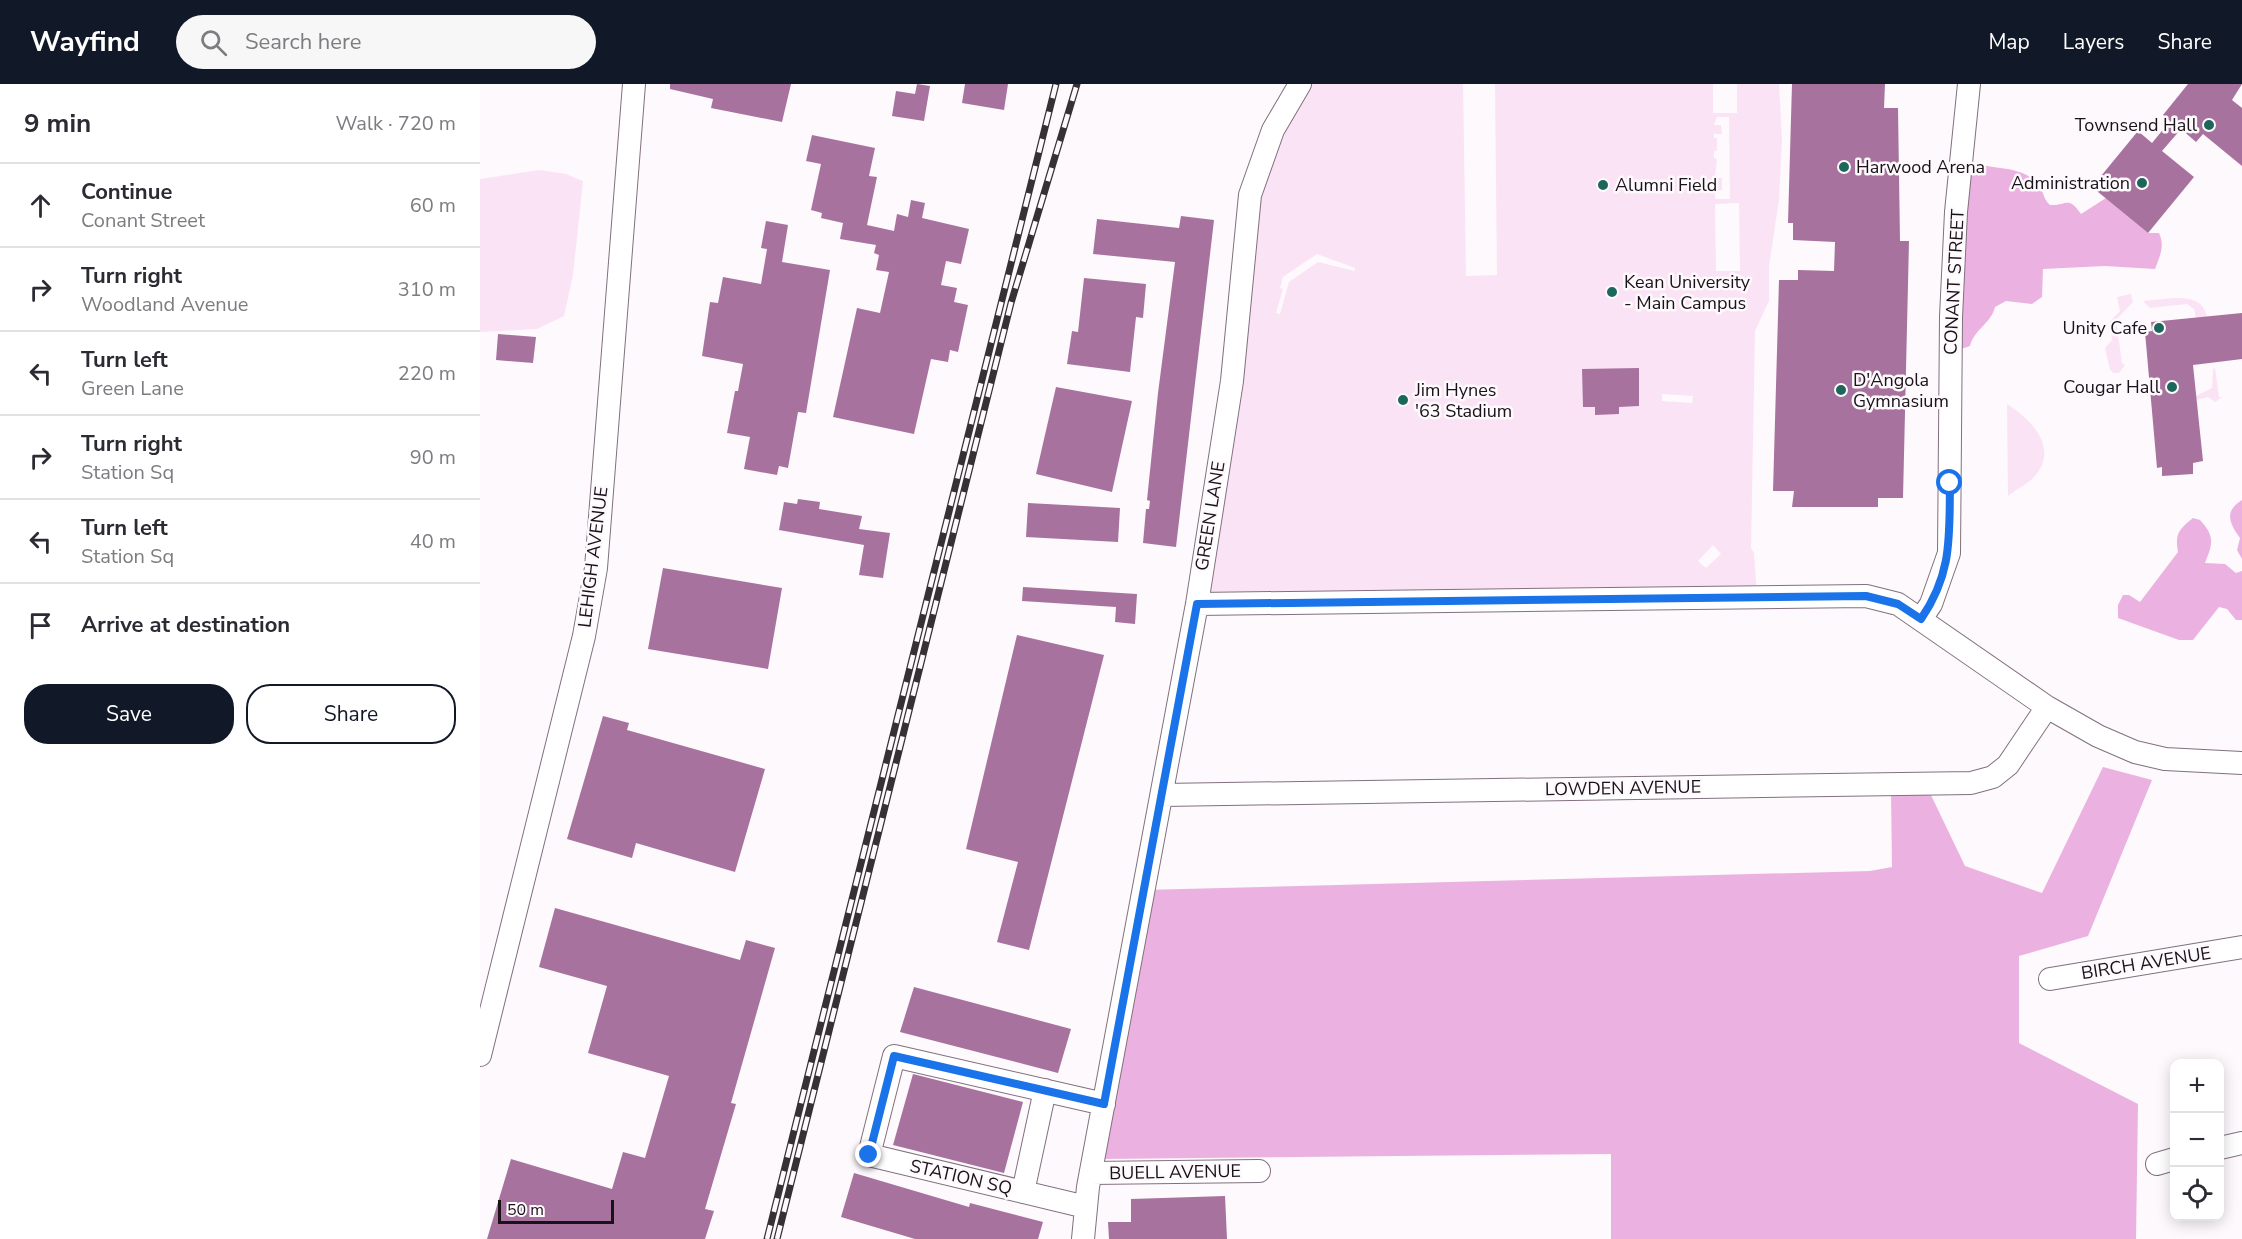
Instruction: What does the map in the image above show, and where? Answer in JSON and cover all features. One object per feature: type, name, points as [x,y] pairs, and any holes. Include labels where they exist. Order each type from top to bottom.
[{"type":"street","name":"LEHIGH AVENUE","points":[[480,1055],[486,1005],[584,636],[596,568],[633,84]]},
{"type":"street","name":"GREEN LANE","points":[[1083,1239],[1090,1173],[1197,604],[1232,381],[1250,195],[1273,130],[1300,84]]},
{"type":"street","name":"CONANT STREET","points":[[1921,619],[1931,604],[1949,553],[1951,306],[1956,212],[1969,84]]},
{"type":"street","points":[[1197,604],[1866,596],[1898,604],[2047,707],[2098,736],[2135,752],[2165,759],[2242,763]]},
{"type":"street","name":"LOWDEN AVENUE","points":[[1162,795],[1971,783],[1993,777],[2008,765],[2047,707]]},
{"type":"street","name":"BIRCH AVENUE","points":[[2050,979],[2242,947]]},
{"type":"street","name":"STATION SQ","points":[[1086,1207],[869,1155],[894,1056],[1104,1104]]},
{"type":"street","name":"STATION SQ","points":[[1023,1192],[1045,1090]]},
{"type":"street","points":[[2224,1147],[2242,1143]]},
{"type":"street","name":"BUELL AVENUE","points":[[1090,1173],[1259,1171]]},
{"type":"shaded area","points":[[1300,84],[1463,84],[1466,276],[1497,275],[1495,84],[1713,84],[1713,113],[1737,113],[1737,84],[1779,84],[1782,139],[1779,200],[1769,266],[1769,301],[1755,331],[1751,548],[1754,553],[1757,597],[1197,604],[1250,195]],"holes":[[[1717,117],[1729,117],[1730,199],[1715,199],[1715,191],[1722,190],[1722,178],[1715,178],[1717,159],[1714,158],[1714,151],[1717,151],[1717,138],[1714,138],[1714,134],[1722,134],[1721,125],[1714,125]],[[1739,203],[1740,271],[1716,271],[1715,204]],[[1317,254],[1355,268],[1355,271],[1318,262],[1289,282],[1280,314],[1276,313],[1283,289],[1280,288],[1283,277]],[[1662,394],[1693,396],[1692,403],[1662,401]],[[1713,545],[1721,554],[1706,568],[1698,561]]]},
{"type":"shaded area","points":[[1982,165],[2013,170],[2027,175],[2039,185],[2050,205],[2070,203],[2081,214],[2106,198],[2148,233],[2159,233],[2162,247],[2155,269],[2105,266],[2043,269],[2042,297],[2032,304],[2006,301],[1995,307],[1970,346],[1958,350],[1967,167]]},
{"type":"shaded area","points":[[539,170],[566,174],[583,181],[573,275],[564,316],[537,329],[480,332],[480,179]]},
{"type":"shaded area","points":[[2131,294],[2133,302],[2116,320],[2122,363],[2125,365],[2119,373],[2114,373],[2110,370],[2105,348],[2112,340],[2110,321],[2120,311],[2117,297]]},
{"type":"shaded area","points":[[2185,298],[2199,303],[2207,317],[2196,318],[2194,309],[2187,304],[2150,308],[2143,301]]},
{"type":"shaded area","points":[[2215,368],[2219,397],[2222,397],[2215,402],[2208,397],[2196,400],[2196,396],[2212,388],[2213,369]]},
{"type":"shaded area","points":[[2007,404],[2033,426],[2043,445],[2044,455],[2042,466],[2035,476],[2008,496]]},
{"type":"shaded area","points":[[2242,500],[2242,559],[2237,550],[2240,538],[2230,518],[2233,508]]},
{"type":"shaded area","points":[[2193,518],[2200,520],[2209,531],[2211,546],[2205,563],[2225,564],[2236,573],[2242,571],[2242,620],[2236,620],[2227,609],[2219,607],[2193,640],[2179,640],[2118,618],[2118,605],[2123,595],[2129,595],[2140,602],[2178,552],[2179,533]]},
{"type":"shaded area","points":[[2103,767],[2152,780],[2088,936],[2019,956],[2019,1043],[2138,1104],[2136,1239],[1611,1239],[1611,1154],[1104,1159],[1143,890],[1870,871],[1892,867],[1891,790],[1929,791],[1965,866],[2042,893]]},
{"type":"building","points":[[670,84],[791,84],[782,122],[711,108],[713,99],[670,89]]},
{"type":"building","points":[[917,84],[930,86],[924,121],[892,116],[896,91],[915,94]]},
{"type":"building","points":[[965,84],[1008,84],[1004,110],[962,103]]},
{"type":"building","name":"D'Angola Gymnasium","points":[[1792,84],[1885,84],[1884,108],[1898,108],[1900,241],[1909,241],[1903,498],[1878,498],[1878,507],[1792,507],[1794,491],[1773,491],[1779,280],[1798,280],[1798,270],[1834,271],[1835,242],[1793,240],[1793,223],[1788,223]]},
{"type":"building","points":[[2188,84],[2242,84],[2232,100],[2242,108],[2242,166],[2203,134],[2196,142],[2181,129],[2162,151],[2194,177],[2148,233],[2092,187],[2138,131],[2152,143],[2170,121],[2163,115]]},
{"type":"building","points":[[812,135],[875,148],[869,176],[877,177],[867,225],[894,231],[897,214],[908,217],[911,200],[925,203],[922,218],[969,229],[961,264],[946,261],[941,285],[957,288],[954,302],[968,305],[958,352],[950,350],[948,362],[931,359],[914,434],[833,417],[857,308],[880,313],[889,272],[876,270],[879,255],[874,253],[876,245],[840,239],[843,223],[821,218],[822,213],[811,210],[821,164],[806,161]]},
{"type":"building","points":[[1181,216],[1214,220],[1176,547],[1143,543],[1146,509],[1149,509],[1150,501],[1147,500],[1158,393],[1175,262],[1093,254],[1097,219],[1179,228]]},
{"type":"building","points":[[766,221],[788,225],[782,262],[830,270],[806,413],[798,412],[788,468],[779,466],[777,475],[744,469],[750,437],[727,433],[743,364],[702,356],[710,302],[718,303],[723,277],[761,284],[767,249],[761,248]]},
{"type":"building","points":[[1084,278],[1146,284],[1143,318],[1136,317],[1130,372],[1067,364],[1072,331],[1078,332]]},
{"type":"building","name":"Cougar Hall","points":[[2242,313],[2242,359],[2193,365],[2203,461],[2193,463],[2193,474],[2162,476],[2162,467],[2157,468],[2145,332],[2152,331],[2151,322]]},
{"type":"building","points":[[498,334],[536,337],[533,363],[496,360]]},
{"type":"building","points":[[1639,368],[1639,406],[1619,407],[1619,414],[1595,415],[1595,407],[1583,407],[1582,369]]},
{"type":"building","points":[[1056,387],[1132,401],[1112,492],[1036,474]]},
{"type":"building","points":[[798,499],[820,502],[819,509],[862,516],[859,529],[890,533],[883,578],[859,575],[864,545],[779,530],[784,502],[797,504]]},
{"type":"building","points":[[1028,503],[1120,508],[1118,542],[1026,537]]},
{"type":"building","points":[[663,568],[782,588],[768,669],[648,649]]},
{"type":"building","points":[[1023,587],[1137,594],[1135,624],[1115,622],[1116,607],[1022,601]]},
{"type":"building","points":[[1017,635],[1104,655],[1029,950],[997,942],[1018,862],[966,849]]},
{"type":"building","points":[[603,716],[629,723],[627,730],[765,769],[735,872],[636,843],[632,858],[567,839]]},
{"type":"building","points":[[555,908],[740,960],[746,940],[775,948],[731,1103],[736,1104],[705,1209],[714,1211],[705,1239],[487,1239],[511,1159],[612,1189],[623,1152],[645,1158],[669,1076],[588,1053],[607,986],[539,967]]},
{"type":"building","points":[[914,987],[1071,1029],[1058,1073],[900,1032]]},
{"type":"building","points":[[913,1074],[1023,1102],[1004,1173],[893,1145]]},
{"type":"building","points":[[854,1173],[969,1207],[970,1203],[1043,1222],[1038,1239],[915,1239],[841,1217]]},
{"type":"building","points":[[1225,1196],[1227,1239],[1109,1239],[1108,1222],[1131,1222],[1131,1199]]},
{"type":"railway","points":[[767,1239],[1056,84]]},
{"type":"railway","points":[[777,1239],[1011,303],[1077,84]]},
{"type":"place","name":"Townsend Hall","points":[[2209,125]]},
{"type":"place","name":"Harwood Arena","points":[[1844,167]]},
{"type":"place","name":"Administration","points":[[2142,183]]},
{"type":"place","name":"Alumni Field","points":[[1603,185]]},
{"type":"place","name":"Kean University - Main Campus","points":[[1612,292]]},
{"type":"place","name":"Unity Cafe","points":[[2159,328]]},
{"type":"place","name":"Cougar Hall","points":[[2172,387]]},
{"type":"place","name":"D'Angola Gymnasium","points":[[1841,390]]},
{"type":"place","name":"Jim Hynes '63 Stadium","points":[[1403,400]]},
{"type":"route","points":[[869,1155],[894,1056],[1104,1104],[1197,604],[1866,596],[1898,604],[1921,619],[1931,604],[1942,579],[1949,553],[1950,483]]}]
